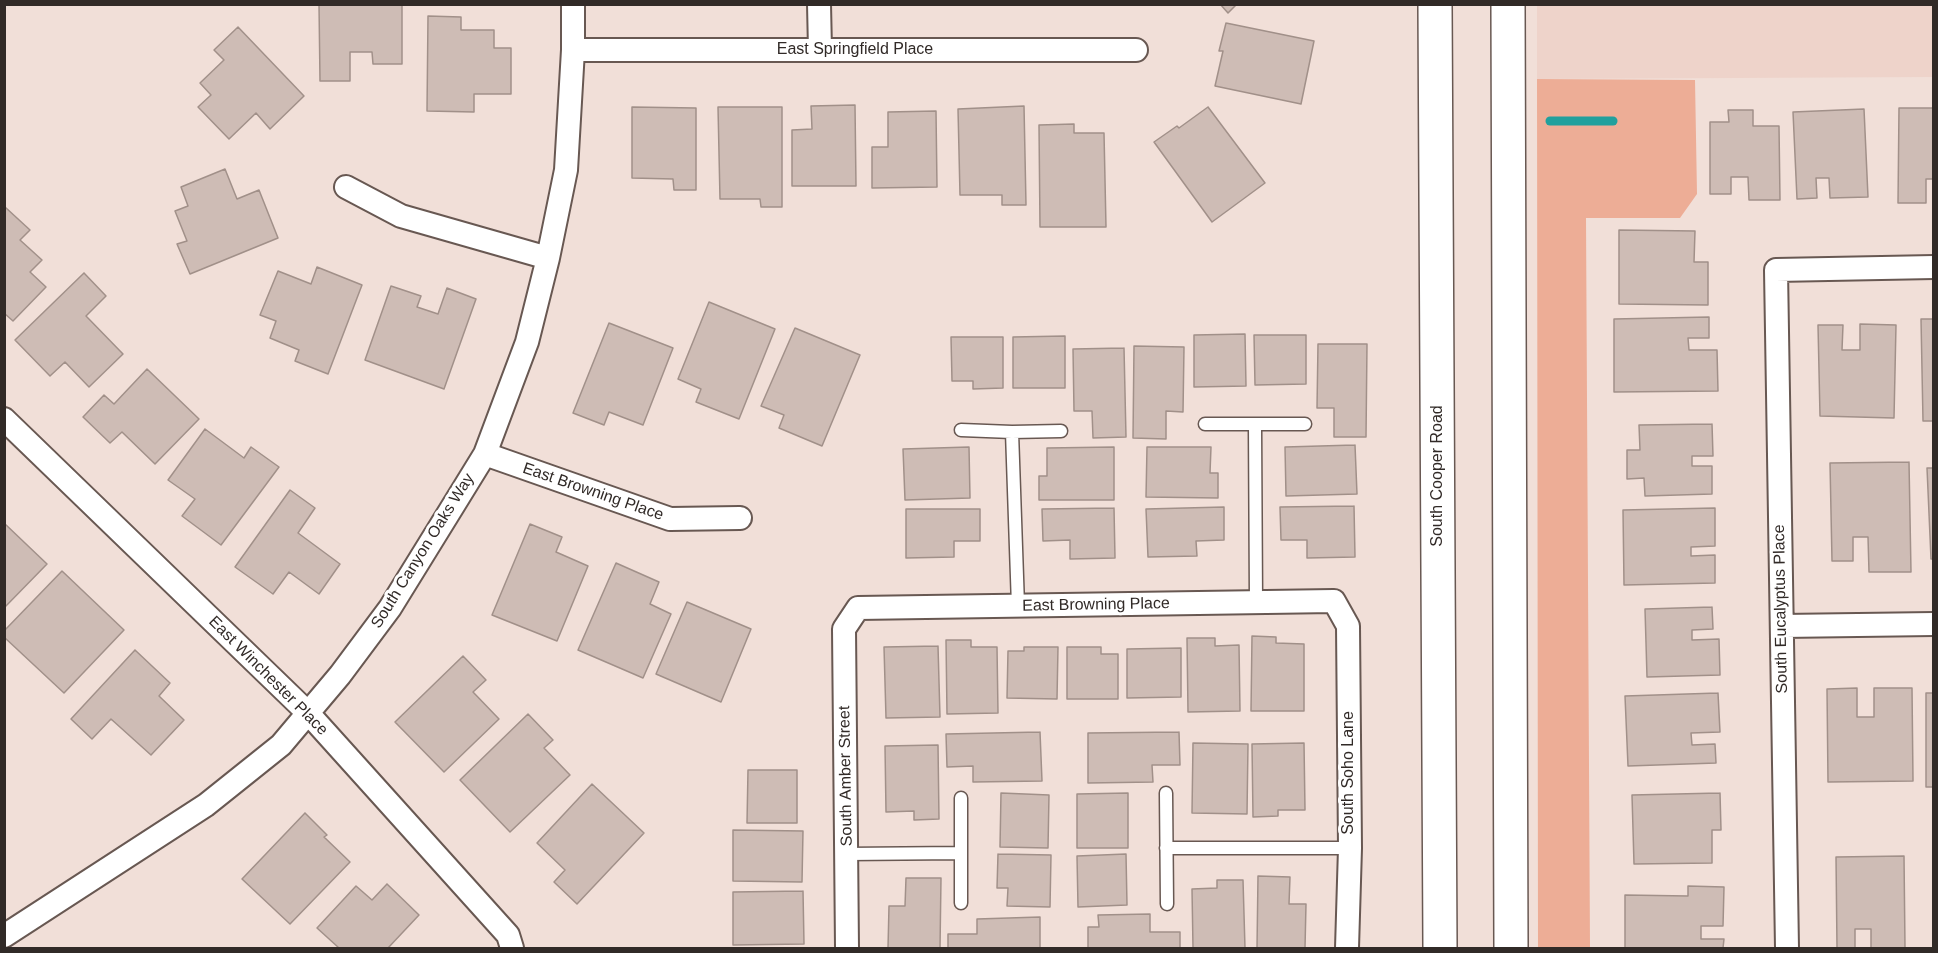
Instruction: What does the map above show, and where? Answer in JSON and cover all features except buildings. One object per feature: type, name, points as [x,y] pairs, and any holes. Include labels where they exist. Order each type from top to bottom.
[{"type":"main road","name":"South Cooper Road","points":[[1435,4],[1440,948]]},
{"type":"main road","points":[[1508,4],[1511,948]]},
{"type":"street","name":"South Canyon Oaks Way","points":[[4,936],[206,805],[280,745],[340,675],[390,608],[485,454],[527,342],[548,258],[566,170],[573,50],[573,4]]},
{"type":"street","points":[[819,4],[820,50]]},
{"type":"street","name":"East Springfield Place","points":[[573,50],[1137,50]]},
{"type":"street","points":[[346,187],[401,216],[548,258]]},
{"type":"street","name":"South Eucalyptus Place","points":[[1787,948],[1776,270],[1934,267]]},
{"type":"street","name":"East Winchester Place","points":[[4,419],[308,713],[508,935],[512,948]]},
{"type":"street","name":"East Browning Place","points":[[485,454],[670,519],[740,518]]},
{"type":"street","name":"East Browning Place","points":[[858,608],[1334,601]]},
{"type":"street","name":"South Soho Lane","points":[[1334,601],[1348,626],[1350,848],[1347,948]]},
{"type":"street","name":"South Amber Street","points":[[847,948],[844,629],[858,608]]},
{"type":"street","points":[[1782,626],[1934,624]]},
{"type":"lane","points":[[1205,424],[1305,424]]},
{"type":"lane","points":[[1255,425],[1256,602]]},
{"type":"lane","points":[[961,430],[1061,431]]},
{"type":"lane","points":[[1012,432],[1018,606]]},
{"type":"lane","points":[[1166,793],[1167,904]]},
{"type":"lane","points":[[961,798],[961,903]]},
{"type":"lane","points":[[1166,848],[1350,848]]},
{"type":"lane","points":[[846,854],[961,853]]},
{"type":"shaded area","points":[[1537,5],[1933,5],[1933,77],[1537,79]]},
{"type":"shaded area","points":[[1537,79],[1695,80],[1697,194],[1680,218],[1586,218],[1590,948],[1538,948]]},
{"type":"waterway","points":[[1550,121],[1613,121]]}]
